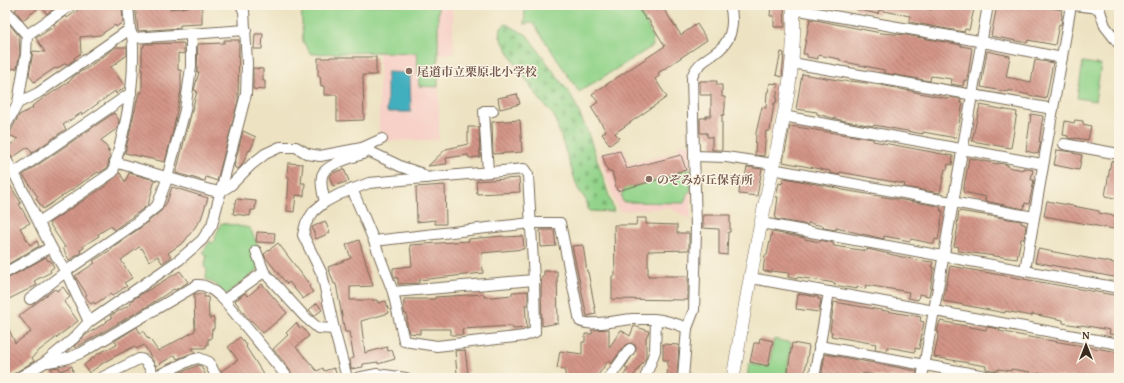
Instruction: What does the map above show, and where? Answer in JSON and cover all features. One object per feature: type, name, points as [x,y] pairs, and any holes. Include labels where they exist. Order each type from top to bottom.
[{"type":"street","points":[[39,222],[113,172],[129,109],[133,72],[128,5]]},
{"type":"street","points":[[18,378],[44,363],[73,339],[89,322],[179,260],[202,240],[212,225],[246,94],[248,63],[244,11],[241,5]]},
{"type":"street","points":[[683,378],[687,328],[694,310],[696,227],[692,77],[694,70],[698,65],[722,48],[727,40],[732,25],[730,5]]},
{"type":"street","points":[[922,378],[988,5]]},
{"type":"street","points":[[1025,270],[1042,164],[1071,5]]},
{"type":"street","points":[[1074,5],[1099,6],[1105,26],[1119,44]]},
{"type":"street","points":[[28,35],[69,6]]},
{"type":"street","points":[[733,378],[760,223],[773,167],[792,63],[793,7],[1062,58]]},
{"type":"street","points":[[5,9],[28,35],[18,103],[5,128]]},
{"type":"street","points":[[18,103],[38,93],[131,34],[191,35],[246,30]]},
{"type":"street","points":[[30,299],[72,267],[136,223],[157,206],[167,177],[185,110],[191,67],[191,35]]},
{"type":"street","points":[[792,63],[1053,109]]},
{"type":"street","points":[[14,173],[131,93]]},
{"type":"street","points":[[488,172],[484,111],[493,111]]},
{"type":"street","points":[[783,116],[1042,164]]},
{"type":"street","points":[[115,162],[220,192],[231,185],[264,154],[280,147],[296,147],[308,154],[320,156],[363,149],[382,139]]},
{"type":"street","points":[[1064,144],[1119,154]]},
{"type":"street","points":[[363,149],[402,167],[420,173],[427,178]]},
{"type":"street","points":[[325,202],[322,186],[322,175],[326,169],[364,154],[363,149]]},
{"type":"street","points":[[694,156],[726,157],[1034,217]]},
{"type":"street","points":[[5,160],[14,173],[51,247],[66,272],[89,322]]},
{"type":"street","points":[[347,378],[322,274],[303,235],[306,223],[314,211],[325,202],[352,189],[369,183],[524,169],[528,175],[531,223],[534,280],[534,332],[524,336],[437,346],[404,341],[393,292],[374,241],[352,189]]},
{"type":"street","points":[[374,241],[531,223],[560,223],[580,321],[584,324],[595,324],[633,319],[656,320],[687,328]]},
{"type":"street","points":[[760,223],[1119,288]]},
{"type":"street","points":[[5,273],[51,247]]},
{"type":"street","points":[[256,251],[264,272],[305,317],[318,328],[334,329]]},
{"type":"street","points":[[224,300],[264,272]]},
{"type":"street","points":[[751,278],[1119,344]]},
{"type":"street","points":[[393,292],[534,280]]},
{"type":"street","points":[[44,363],[81,354],[197,285],[201,285],[213,291],[224,300],[288,378]]},
{"type":"street","points":[[814,378],[829,292]]},
{"type":"street","points":[[646,378],[655,351],[656,320]]},
{"type":"street","points":[[820,346],[997,378]]},
{"type":"street","points":[[609,378],[630,349]]},
{"type":"street","points":[[101,378],[139,359],[145,361],[155,378],[191,360],[199,358],[209,362],[217,378]]},
{"type":"street","points":[[96,378],[103,369],[121,360]]},
{"type":"street","points":[[357,378],[377,374],[406,378]]},
{"type":"shaded area","name":"尾道市立栗原北小学校","points":[[301,5],[452,5],[454,53],[439,54],[439,140],[385,141],[379,135],[379,53],[311,54],[303,42]]},
{"type":"shaded area","name":"のぞみが丘保育所","points":[[691,144],[691,220],[670,208],[618,210],[599,155],[618,148],[624,150],[629,164],[677,152],[679,145]]},
{"type":"green space","points":[[301,5],[438,5],[438,87],[419,86],[417,53],[379,52],[311,54],[303,42]]},
{"type":"green space","points":[[529,5],[634,5],[647,24],[653,41],[653,46],[579,92],[533,23],[524,24],[525,9]]},
{"type":"green space","points":[[506,24],[527,35],[572,97],[588,133],[614,211],[589,211],[586,200],[578,189],[554,116],[537,96],[500,37],[501,28]]},
{"type":"green space","points":[[1083,62],[1101,65],[1095,101],[1077,98]]},
{"type":"green space","points":[[691,168],[691,190],[684,203],[623,202],[621,196],[625,187],[631,187],[677,174],[677,172]]},
{"type":"green space","points":[[221,223],[250,228],[259,248],[258,270],[226,294],[222,295],[217,285],[206,279],[207,269],[204,267],[207,256],[203,252],[210,241],[213,243]]},
{"type":"green space","points":[[774,339],[791,343],[786,378],[747,378],[749,364],[769,367]]},
{"type":"water","points":[[387,72],[410,73],[411,112],[387,112]]},
{"type":"building","points":[[21,5],[59,6],[47,14],[41,6],[23,20],[15,10]]},
{"type":"building","points":[[85,5],[122,5],[123,22],[116,27],[115,25],[100,35],[80,37],[81,53],[74,58],[75,59],[67,65],[66,63],[56,69],[55,68],[34,82],[29,75],[33,51],[45,52],[36,38],[55,26],[54,24],[66,16],[67,18]]},
{"type":"building","points":[[135,5],[170,5],[170,9],[188,7],[188,5],[202,5],[202,24],[180,25],[180,28],[138,31]]},
{"type":"building","points":[[640,5],[661,5],[681,35],[697,24],[707,40],[658,73],[660,75],[655,79],[667,97],[615,133],[619,138],[610,145],[602,134],[606,131],[591,107],[598,102],[592,94],[665,46],[648,19],[646,20],[640,11],[642,9]]},
{"type":"building","points":[[771,5],[784,5],[785,27],[774,27],[774,16],[770,16]]},
{"type":"building","points":[[855,5],[907,5],[931,10],[931,5],[975,5],[969,30],[965,29],[964,32],[909,22],[910,16],[879,10],[878,14],[855,9]]},
{"type":"building","points":[[997,5],[1034,5],[1062,10],[1061,25],[1059,24],[1055,45],[1028,40],[1027,43],[991,36]]},
{"type":"building","points":[[5,19],[19,36],[20,53],[17,68],[5,70]]},
{"type":"building","points":[[810,19],[881,33],[906,35],[972,48],[967,81],[964,80],[963,86],[951,84],[952,79],[931,76],[930,81],[884,73],[884,70],[840,61],[840,59],[818,55],[818,59],[807,57],[807,54],[803,54]]},
{"type":"building","points":[[255,34],[263,34],[262,49],[254,49]]},
{"type":"building","points":[[224,40],[239,40],[238,101],[217,181],[206,177],[205,181],[176,173],[197,91],[194,90],[199,72],[197,72],[198,44],[224,43]]},
{"type":"building","points":[[183,43],[184,54],[178,53],[178,70],[181,70],[181,90],[165,162],[125,153],[139,92],[142,93],[142,47],[144,47],[144,44]]},
{"type":"building","points":[[116,47],[127,47],[127,55],[111,67],[125,87],[116,94],[115,91],[82,115],[81,113],[63,125],[66,129],[32,153],[28,147],[12,158],[6,148],[18,139],[9,135],[19,115],[33,108],[32,106],[70,81],[73,77]]},
{"type":"building","points":[[987,51],[1010,56],[1006,77],[1031,82],[1035,60],[1053,63],[1046,99],[1008,90],[1008,92],[981,87]]},
{"type":"building","points":[[781,52],[784,53],[782,77],[776,75]]},
{"type":"building","points":[[376,57],[376,75],[363,75],[364,120],[337,121],[337,95],[324,95],[324,86],[321,86],[320,76],[318,76],[318,58]]},
{"type":"building","points":[[253,68],[263,69],[265,90],[253,89]]},
{"type":"building","points":[[802,74],[850,82],[881,85],[949,99],[950,97],[961,99],[960,103],[963,103],[956,138],[840,120],[817,114],[817,112],[796,109]]},
{"type":"building","points":[[700,81],[717,81],[717,85],[722,85],[722,97],[725,97],[725,107],[724,115],[722,115],[722,150],[712,150],[712,137],[707,137],[707,133],[700,133],[700,118],[711,116],[711,95],[700,95]]},
{"type":"building","points":[[770,83],[778,84],[776,103],[774,103],[770,131],[766,131],[764,156],[755,155],[756,133],[762,107],[766,108],[767,92]]},
{"type":"building","points":[[517,94],[520,104],[500,109],[498,98]]},
{"type":"building","points":[[980,105],[1017,112],[1011,148],[972,141]]},
{"type":"building","points":[[114,113],[119,120],[118,128],[101,140],[110,151],[107,150],[110,156],[107,168],[99,173],[98,172],[43,209],[36,198],[38,197],[23,175]]},
{"type":"building","points":[[1031,114],[1043,116],[1039,142],[1041,142],[1038,154],[1026,151]]},
{"type":"building","points":[[520,120],[522,152],[493,154],[492,122]]},
{"type":"building","points":[[1075,120],[1083,121],[1083,124],[1091,126],[1088,140],[1068,138],[1068,136],[1063,135],[1065,121],[1074,123]]},
{"type":"building","points":[[790,126],[873,139],[873,141],[953,156],[952,165],[948,164],[947,170],[945,169],[940,193],[904,187],[905,184],[840,172],[839,175],[830,173],[830,171],[783,162]]},
{"type":"building","points":[[468,127],[479,127],[480,157],[469,158],[468,155],[446,158],[447,164],[428,166],[446,149],[468,144]]},
{"type":"building","points":[[243,131],[256,137],[250,151],[249,150],[242,165],[238,169],[234,167]]},
{"type":"building","points":[[1057,150],[1082,155],[1079,170],[1054,165]]},
{"type":"building","points":[[620,151],[627,169],[681,155],[686,170],[677,172],[678,174],[617,191],[612,171],[608,172],[602,155]]},
{"type":"building","points":[[969,158],[1008,165],[1008,167],[1023,170],[1023,168],[1033,170],[1031,180],[1034,180],[1029,204],[1025,203],[1024,209],[985,201],[986,197],[963,192]]},
{"type":"building","points":[[1111,161],[1119,162],[1119,199],[1105,196]]},
{"type":"building","points":[[288,163],[303,164],[301,183],[305,183],[304,196],[296,195],[294,212],[287,211],[289,177],[287,177]]},
{"type":"building","points":[[747,167],[762,169],[757,196],[739,194],[740,183],[744,183]]},
{"type":"building","points":[[344,169],[349,181],[333,186],[329,176]]},
{"type":"building","points":[[120,173],[125,182],[129,173],[155,180],[148,205],[114,230],[111,226],[98,234],[99,236],[83,246],[84,248],[80,250],[81,253],[69,260],[63,248],[65,247],[49,223],[107,185]]},
{"type":"building","points":[[5,177],[21,203],[19,204],[30,223],[20,228],[30,245],[37,241],[39,246],[8,264],[5,258]]},
{"type":"building","points":[[519,178],[520,192],[477,194],[476,181]]},
{"type":"building","points":[[784,178],[843,190],[938,206],[941,208],[940,211],[943,211],[938,240],[935,239],[934,244],[911,239],[910,241],[884,236],[884,239],[836,228],[836,230],[823,228],[824,226],[808,223],[807,225],[775,219],[778,197],[776,197],[779,183],[782,184]]},
{"type":"building","points":[[445,185],[446,224],[435,224],[435,220],[417,222],[416,187]]},
{"type":"building","points":[[172,187],[208,198],[201,219],[184,242],[168,253],[171,257],[162,263],[158,256],[149,261],[142,248],[141,249],[139,247],[121,260],[132,278],[124,283],[127,286],[112,296],[110,294],[95,304],[94,302],[91,304],[85,296],[87,295],[75,276],[95,263],[93,261],[112,249],[111,248],[143,226],[161,211],[167,202]]},
{"type":"building","points":[[236,199],[256,201],[255,210],[251,210],[250,216],[233,214]]},
{"type":"building","points":[[1047,201],[1099,211],[1099,213],[1119,217],[1119,230],[1044,216]]},
{"type":"building","points":[[959,211],[1021,221],[1021,223],[1026,225],[1024,239],[1021,239],[1017,259],[958,251],[959,247],[954,246]]},
{"type":"building","points":[[703,215],[730,215],[730,232],[728,232],[727,255],[719,254],[719,229],[703,228]]},
{"type":"building","points":[[637,218],[646,218],[646,224],[677,225],[677,233],[689,233],[689,250],[648,251],[648,276],[688,276],[688,300],[612,299],[612,276],[615,276],[614,225],[636,225]]},
{"type":"building","points":[[325,221],[330,233],[316,239],[312,227]]},
{"type":"building","points":[[540,230],[554,230],[556,246],[541,247]]},
{"type":"building","points":[[257,232],[275,233],[274,243],[256,242]]},
{"type":"building","points":[[772,232],[820,242],[820,240],[833,243],[834,246],[867,251],[867,249],[916,260],[933,262],[932,267],[934,267],[929,296],[919,294],[918,300],[908,298],[909,292],[866,285],[865,289],[857,287],[857,289],[834,285],[835,283],[788,277],[789,273],[763,271],[765,255],[767,255]]},
{"type":"building","points":[[523,236],[524,249],[482,253],[483,273],[419,280],[419,283],[398,284],[398,278],[395,278],[393,274],[393,268],[412,266],[410,245],[469,241],[469,239]]},
{"type":"building","points":[[359,240],[373,286],[350,287],[350,300],[377,300],[378,303],[386,301],[389,313],[361,321],[365,353],[387,347],[388,351],[392,350],[395,359],[378,364],[378,362],[363,364],[363,367],[351,369],[350,359],[354,358],[349,332],[345,332],[336,284],[334,284],[328,267],[351,258],[346,245]]},
{"type":"building","points":[[278,243],[310,285],[309,287],[313,292],[303,299],[289,282],[287,284],[265,257],[264,254]]},
{"type":"building","points":[[583,245],[596,314],[587,316],[572,246]]},
{"type":"building","points":[[1038,249],[1119,264],[1119,278],[1035,262]]},
{"type":"building","points":[[46,257],[48,261],[50,260],[54,267],[50,270],[51,272],[34,281],[37,285],[5,301],[5,280]]},
{"type":"building","points":[[950,266],[1119,296],[1119,335],[1109,334],[1110,330],[1063,323],[1063,320],[1032,314],[1032,316],[1005,311],[1005,313],[943,301]]},
{"type":"building","points":[[180,271],[188,282],[75,348],[74,346],[87,334],[112,318],[110,316],[131,304],[130,302],[135,298]]},
{"type":"building","points":[[544,271],[557,271],[558,323],[542,326],[541,290]]},
{"type":"building","points":[[262,284],[287,313],[263,333],[251,320],[250,321],[235,301],[245,293],[248,296]]},
{"type":"building","points":[[63,287],[70,297],[64,302],[78,321],[36,353],[32,358],[34,361],[5,378],[5,320],[15,343],[31,332],[19,316],[55,289],[57,291]]},
{"type":"building","points":[[528,291],[528,305],[525,305],[527,328],[513,329],[512,326],[462,329],[463,335],[451,335],[451,329],[420,329],[420,334],[409,333],[407,314],[404,312],[404,299],[435,299],[435,297],[484,294],[484,297],[492,297],[512,295],[512,292]]},
{"type":"building","points":[[194,294],[204,294],[204,297],[208,297],[209,318],[214,318],[214,329],[212,329],[211,339],[208,339],[208,345],[206,345],[206,348],[192,348],[195,352],[177,359],[175,355],[156,366],[144,345],[137,349],[135,346],[106,361],[89,373],[84,365],[99,353],[117,345],[115,341],[137,327],[140,333],[143,331],[158,351],[195,331]]},
{"type":"building","points":[[798,294],[818,297],[818,299],[821,299],[819,312],[796,309]]},
{"type":"building","points":[[834,302],[921,317],[920,321],[924,322],[919,349],[915,348],[915,352],[887,347],[886,351],[875,349],[876,344],[831,336],[832,332],[830,331]]},
{"type":"building","points":[[317,303],[322,310],[314,316],[309,310]]},
{"type":"building","points":[[940,321],[986,330],[987,327],[1000,329],[999,331],[1029,337],[1119,352],[1117,378],[1079,378],[1070,376],[1070,378],[1068,378],[1038,373],[1037,377],[1029,375],[1030,372],[1011,369],[1011,371],[998,369],[998,371],[986,369],[986,366],[934,357]]},
{"type":"building","points":[[296,323],[300,328],[302,327],[309,336],[296,347],[317,371],[323,368],[324,371],[334,368],[337,375],[330,378],[295,378],[273,349],[288,335],[286,333]]},
{"type":"building","points":[[634,326],[649,331],[646,338],[646,358],[632,378],[622,378],[628,369],[625,367],[636,350],[636,346],[631,343],[625,345],[611,364],[608,361],[596,378],[565,378],[565,369],[557,368],[560,351],[582,354],[582,342],[585,342],[585,334],[592,334],[592,330],[609,329],[609,348],[621,330],[630,336]]},
{"type":"building","points":[[240,337],[266,378],[223,378],[221,371],[238,360],[228,347]]},
{"type":"building","points":[[760,338],[773,341],[768,366],[750,362],[754,343],[759,343]]},
{"type":"building","points":[[792,343],[809,346],[804,378],[787,378]]},
{"type":"building","points":[[663,344],[679,345],[677,377],[675,378],[667,378],[668,360],[663,360]]},
{"type":"building","points":[[465,350],[468,373],[457,374],[455,351]]},
{"type":"building","points":[[825,354],[917,371],[916,378],[898,378],[889,376],[888,378],[863,373],[862,377],[859,376],[858,378],[821,378]]},
{"type":"building","points":[[199,365],[206,376],[202,378],[167,378]]},
{"type":"building","points":[[72,366],[74,378],[47,378],[52,376],[51,368],[59,367],[61,371]]},
{"type":"place","name":"尾道市立栗原北小学校","points":[[409,71]]},
{"type":"place","name":"のぞみが丘保育所","points":[[649,179]]}]
